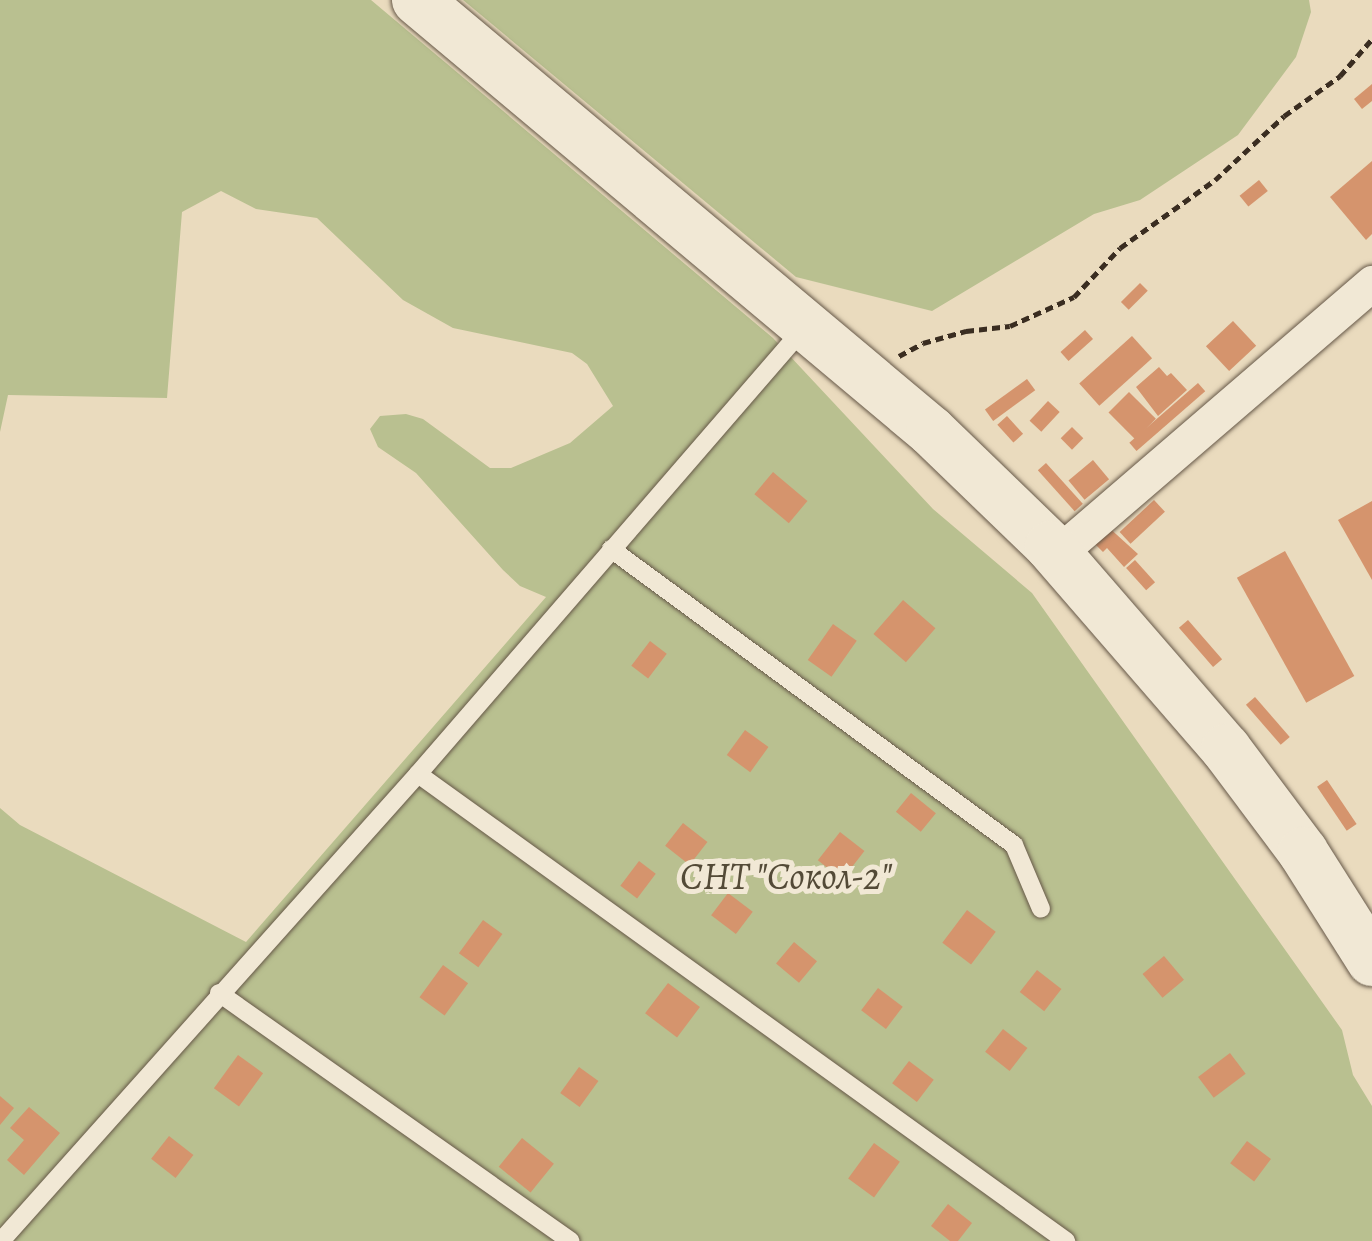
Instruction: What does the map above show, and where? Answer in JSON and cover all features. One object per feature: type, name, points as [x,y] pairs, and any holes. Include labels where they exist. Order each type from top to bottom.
[{"type":"street","points":[[417,0],[932,431],[1057,554],[1226,748],[1303,852],[1372,961]]},
{"type":"street","points":[[1057,554],[1372,283]]},
{"type":"lane","points":[[6,1236],[418,774],[807,324]]},
{"type":"lane","points":[[612,549],[1014,844],[1040,909]]},
{"type":"lane","points":[[418,774],[1066,1241]]},
{"type":"lane","points":[[219,993],[570,1241]]},
{"type":"path","points":[[865,374],[923,343],[966,331],[1010,326],[1074,296],[1120,248],[1215,180],[1284,116],[1340,76],[1372,39]]},
{"type":"green space","name":"СНТ \"Сокол-2\"","points":[[0,0],[371,0],[773,338],[933,509],[1032,593],[1342,1030],[1353,1075],[1372,1106],[1372,1241],[0,1241],[0,808],[20,825],[246,942],[546,597],[520,586],[503,570],[416,473],[378,447],[370,429],[380,416],[406,414],[423,419],[490,468],[511,468],[570,443],[613,406],[587,364],[572,353],[453,328],[403,300],[317,218],[256,209],[221,191],[182,212],[167,398],[8,395],[0,432]]},
{"type":"green space","points":[[463,0],[1309,0],[1311,12],[1296,57],[1238,135],[1140,200],[1094,214],[932,311],[796,277]]},
{"type":"building","points":[[1372,84],[1372,101],[1362,109],[1354,99]]},
{"type":"building","points":[[1372,161],[1372,234],[1366,240],[1330,197]]},
{"type":"building","points":[[1259,180],[1268,191],[1248,207],[1240,196]]},
{"type":"building","points":[[1140,283],[1148,291],[1129,310],[1121,302]]},
{"type":"building","points":[[1233,321],[1256,346],[1229,371],[1206,346]]},
{"type":"building","points":[[1085,330],[1093,339],[1069,361],[1060,352]]},
{"type":"building","points":[[1132,336],[1152,358],[1099,406],[1079,384]]},
{"type":"building","points":[[1159,367],[1187,390],[1158,416],[1136,387]]},
{"type":"building","points":[[1027,379],[1035,390],[993,421],[985,410]]},
{"type":"building","points":[[1198,383],[1205,391],[1137,451],[1129,443]]},
{"type":"building","points":[[1129,392],[1156,419],[1135,439],[1108,413]]},
{"type":"building","points":[[1048,401],[1060,412],[1041,432],[1030,421]]},
{"type":"building","points":[[1007,416],[1023,434],[1013,443],[997,425]]},
{"type":"building","points":[[1072,427],[1083,438],[1072,450],[1061,438]]},
{"type":"building","points":[[1093,460],[1109,479],[1085,500],[1068,481]]},
{"type":"building","points":[[1046,463],[1083,504],[1075,511],[1038,470]]},
{"type":"building","points":[[773,472],[807,501],[789,523],[754,494]]},
{"type":"building","points":[[1154,500],[1165,512],[1131,544],[1120,532]]},
{"type":"building","points":[[1372,501],[1372,580],[1338,520]]},
{"type":"building","points":[[1106,525],[1138,554],[1124,567],[1107,548],[1103,552],[1090,539]]},
{"type":"building","points":[[1285,551],[1354,676],[1306,703],[1237,578]]},
{"type":"building","points":[[1135,560],[1155,582],[1146,590],[1126,568]]},
{"type":"building","points":[[903,600],[935,628],[906,662],[873,634]]},
{"type":"building","points":[[1188,620],[1222,659],[1213,667],[1179,628]]},
{"type":"building","points":[[833,624],[857,641],[832,677],[808,660]]},
{"type":"building","points":[[650,641],[667,654],[648,678],[631,666]]},
{"type":"building","points":[[1255,697],[1290,737],[1281,745],[1246,705]]},
{"type":"building","points":[[745,730],[768,747],[750,772],[727,755]]},
{"type":"building","points":[[1327,780],[1357,824],[1347,831],[1317,787]]},
{"type":"building","points":[[911,793],[936,813],[921,832],[896,812]]},
{"type":"building","points":[[683,823],[707,842],[690,865],[665,846]]},
{"type":"building","points":[[840,832],[864,851],[842,879],[818,860]]},
{"type":"building","points":[[639,861],[656,874],[637,898],[620,886]]},
{"type":"building","points":[[728,893],[753,912],[736,934],[711,915]]},
{"type":"building","points":[[967,910],[996,932],[971,964],[942,943]]},
{"type":"building","points":[[483,920],[502,934],[478,967],[459,953]]},
{"type":"building","points":[[794,942],[817,961],[799,983],[776,963]]},
{"type":"building","points":[[1164,956],[1184,980],[1162,998],[1143,974]]},
{"type":"building","points":[[443,965],[468,983],[445,1016],[419,997]]},
{"type":"building","points":[[1037,970],[1061,989],[1044,1011],[1020,992]]},
{"type":"building","points":[[668,983],[700,1007],[677,1037],[645,1013]]},
{"type":"building","points":[[878,988],[903,1007],[886,1029],[861,1010]]},
{"type":"building","points":[[1003,1029],[1027,1048],[1010,1071],[985,1052]]},
{"type":"building","points":[[1230,1053],[1246,1074],[1214,1098],[1198,1077]]},
{"type":"building","points":[[238,1055],[263,1073],[239,1106],[214,1088]]},
{"type":"building","points":[[909,1061],[934,1080],[917,1102],[892,1083]]},
{"type":"building","points":[[579,1067],[598,1081],[580,1107],[560,1093]]},
{"type":"building","points":[[0,1096],[14,1108],[0,1125]]},
{"type":"building","points":[[29,1107],[60,1133],[24,1175],[7,1160],[24,1140],[10,1128]]},
{"type":"building","points":[[169,1136],[193,1155],[176,1178],[151,1159]]},
{"type":"building","points":[[522,1138],[554,1164],[531,1193],[499,1167]]},
{"type":"building","points":[[1247,1141],[1271,1159],[1254,1181],[1230,1163]]},
{"type":"building","points":[[874,1143],[900,1162],[874,1197],[848,1179]]},
{"type":"building","points":[[948,1204],[972,1223],[958,1241],[950,1241],[931,1226]]}]
